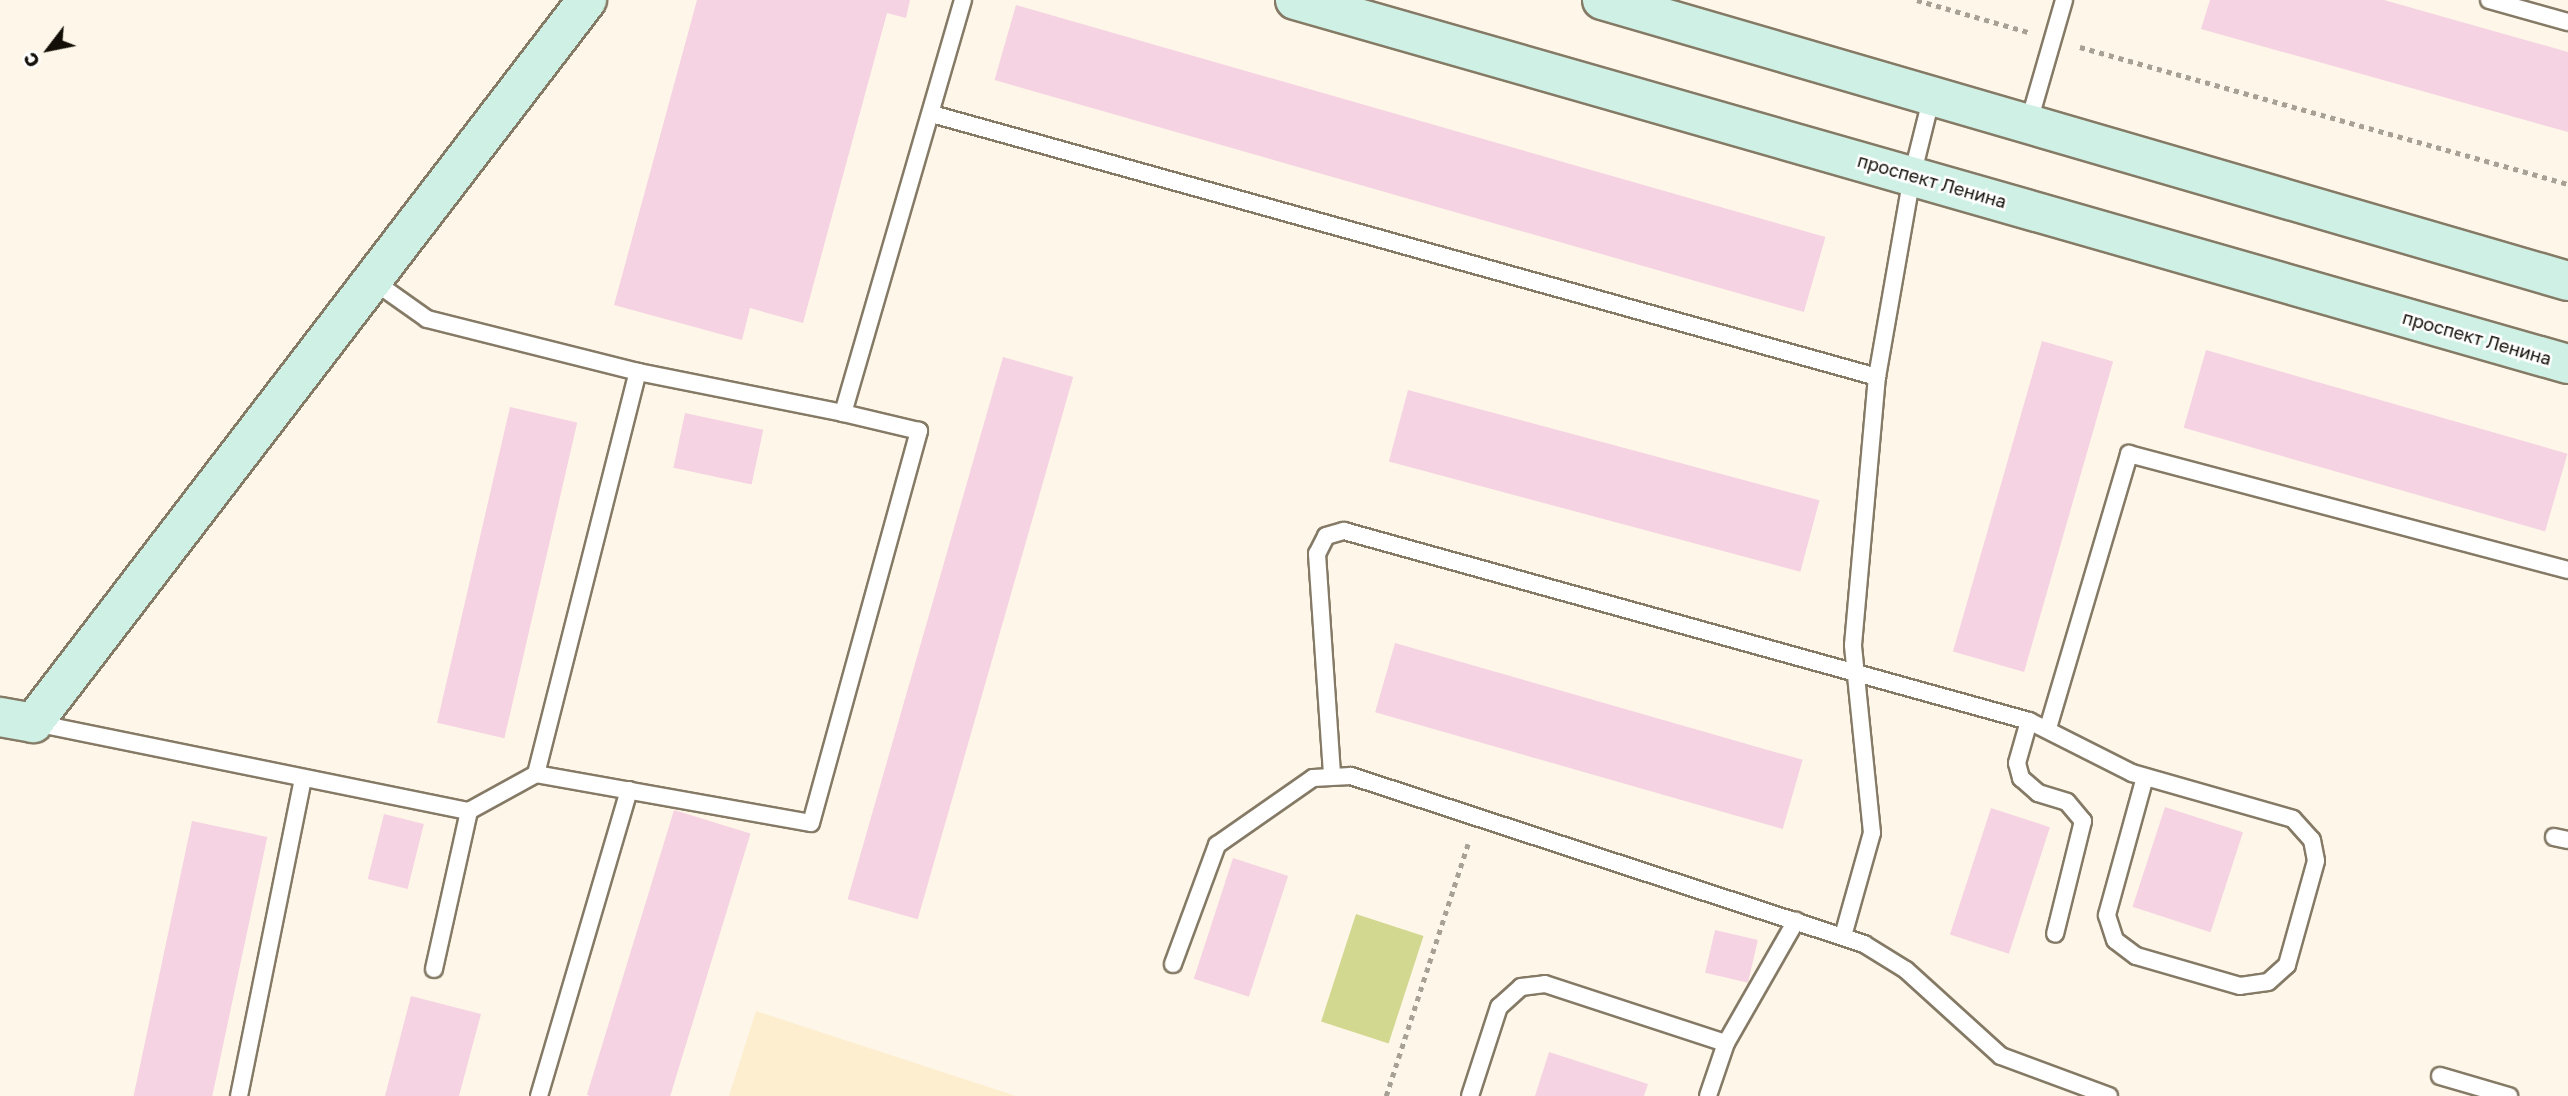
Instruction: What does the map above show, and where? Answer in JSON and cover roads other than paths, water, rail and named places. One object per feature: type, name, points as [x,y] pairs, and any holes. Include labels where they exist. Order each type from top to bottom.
[{"type":"street","points":[[16,720],[371,280],[587,0]]},
{"type":"street","name":"проспект Ленина","points":[[1295,0],[2568,364]]},
{"type":"street","points":[[1602,0],[2568,281]]},
{"type":"lane","points":[[843,413],[964,0]]},
{"type":"lane","points":[[2028,125],[2064,0]]},
{"type":"lane","points":[[2489,0],[2568,22]]},
{"type":"lane","points":[[1843,936],[1872,832],[1854,672],[1877,377],[1912,176],[1932,96]]},
{"type":"lane","points":[[932,114],[1877,377]]},
{"type":"lane","points":[[16,720],[469,811],[536,774],[811,823],[919,431],[638,372],[428,319],[371,280]]},
{"type":"lane","points":[[536,774],[638,372]]},
{"type":"lane","points":[[2048,728],[2129,454],[2568,570]]},
{"type":"lane","points":[[1332,774],[1317,554],[1334,531],[2029,721],[2145,777],[2293,819],[2312,840],[2316,861],[2287,965],[2268,982],[2240,986],[2136,956],[2115,940],[2107,915],[2145,777]]},
{"type":"lane","points":[[2029,721],[2017,763],[2021,778],[2038,793],[2067,802],[2083,821],[2055,934]]},
{"type":"lane","points":[[1173,964],[1213,850],[1292,790],[1332,774],[1476,817],[1843,936],[1906,970],[2001,1056],[2109,1096]]},
{"type":"lane","points":[[239,1096],[303,778]]},
{"type":"lane","points":[[539,1096],[629,790]]},
{"type":"lane","points":[[434,969],[469,811]]},
{"type":"lane","points":[[1707,1096],[1726,1042],[1796,921]]},
{"type":"lane","points":[[1470,1096],[1499,1007],[1532,985],[1726,1042]]},
{"type":"lane","points":[[2440,1076],[2509,1096]]}]
